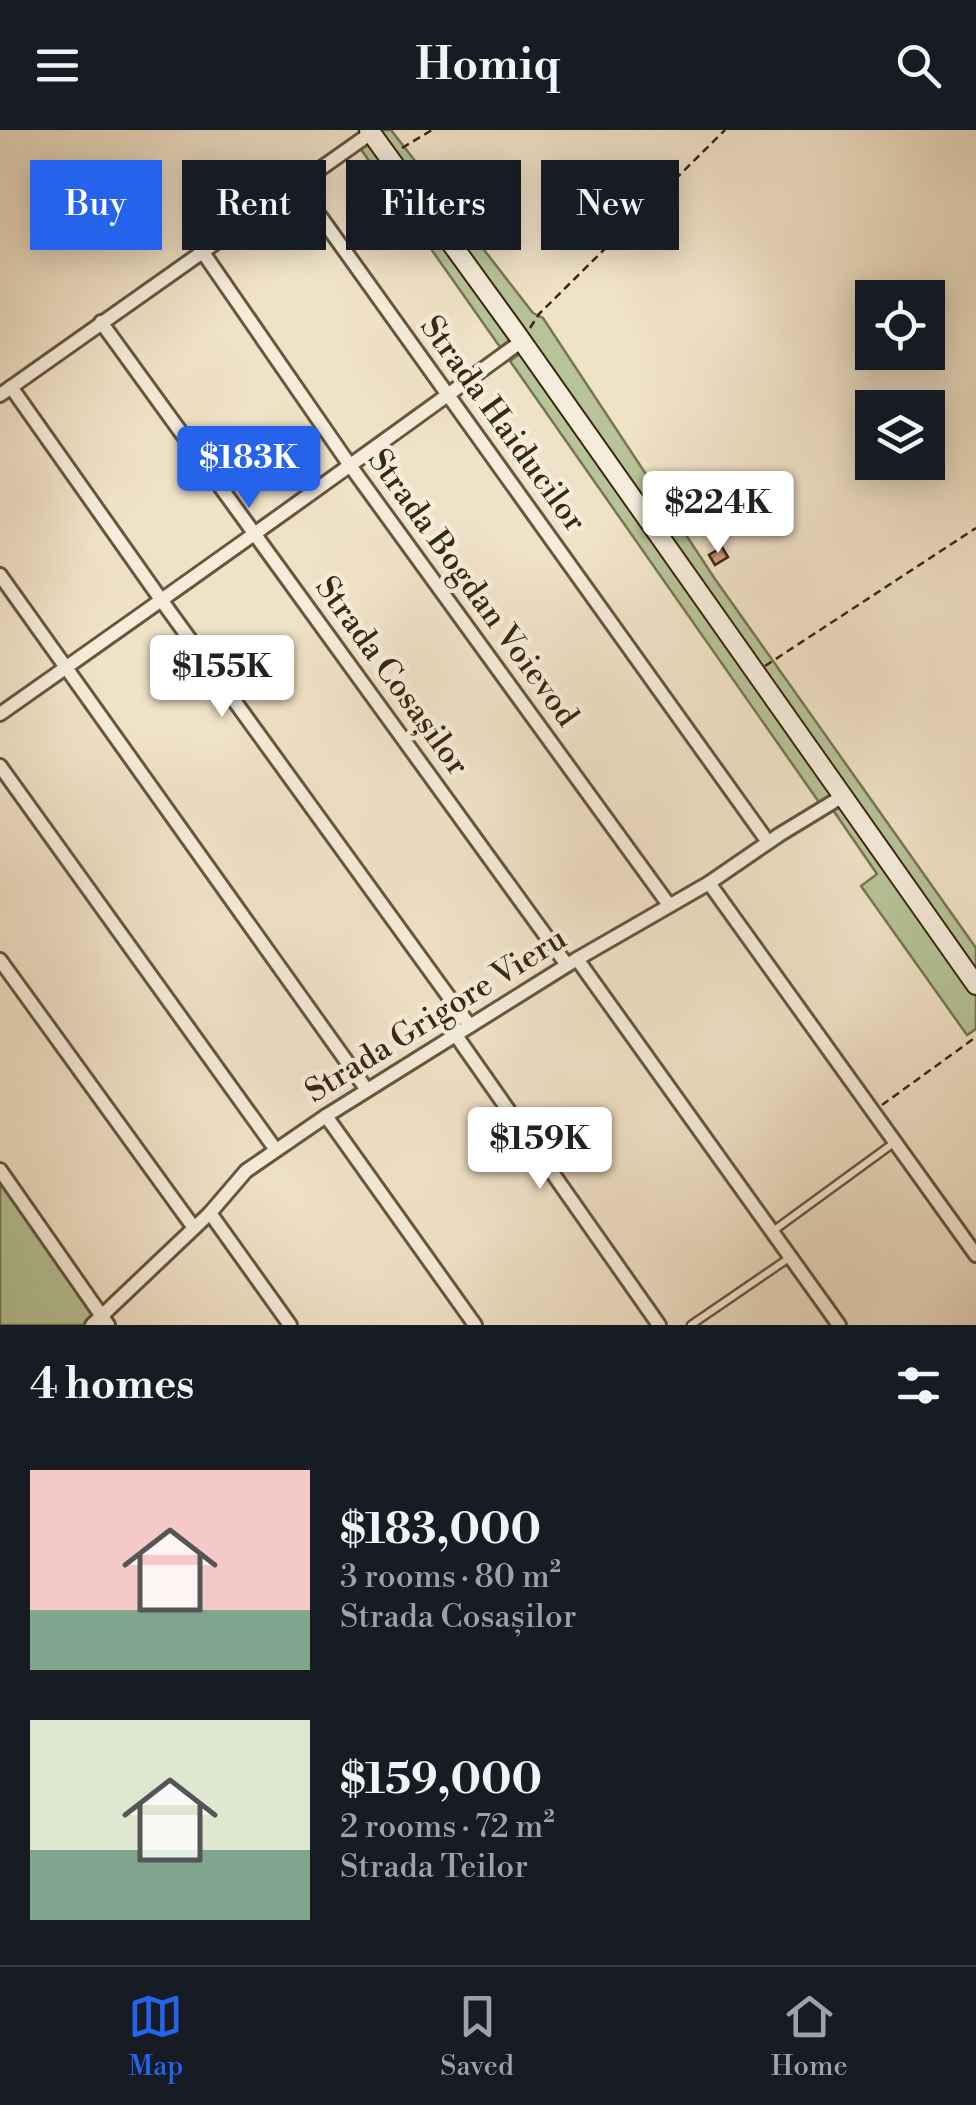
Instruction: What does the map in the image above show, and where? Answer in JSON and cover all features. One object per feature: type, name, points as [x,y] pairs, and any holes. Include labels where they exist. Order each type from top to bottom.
[{"type":"street","points":[[326,163],[370,131],[976,985]]},
{"type":"street","name":"Strada Haiducilor","points":[[326,225],[768,842]]},
{"type":"street","points":[[202,251],[6,391],[470,1026]]},
{"type":"street","name":"Strada Bogdan Voievod","points":[[202,251],[349,464],[670,906]]},
{"type":"street","name":"Strada Cosașilor","points":[[101,322],[839,1325]]},
{"type":"street","points":[[0,714],[522,342]]},
{"type":"street","points":[[0,576],[367,1090]]},
{"type":"street","points":[[0,766],[276,1150]]},
{"type":"street","name":"Strada Grigore Vieru","points":[[101,1322],[246,1171],[456,1034],[709,883],[843,796]]},
{"type":"street","points":[[709,883],[976,1255]]},
{"type":"street","points":[[0,960],[194,1228]]},
{"type":"street","points":[[456,1034],[659,1325]]},
{"type":"street","points":[[326,1116],[475,1325]]},
{"type":"street","points":[[0,1170],[101,1322]]},
{"type":"street","points":[[210,1212],[290,1325]]},
{"type":"lane","points":[[772,1232],[895,1142]]},
{"type":"lane","points":[[691,1325],[790,1257]]},
{"type":"path","points":[[388,156],[432,130]]},
{"type":"path","points":[[522,342],[539,314],[725,130]]},
{"type":"path","points":[[756,672],[976,528]]},
{"type":"path","points":[[873,1112],[976,1037]]},
{"type":"green space","points":[[376,130],[391,130],[414,160],[397,160]]},
{"type":"green space","points":[[370,140],[384,160],[368,160],[360,148]]},
{"type":"green space","points":[[432,250],[448,250],[512,339],[500,347]]},
{"type":"green space","points":[[461,250],[484,250],[533,313],[543,318],[715,579],[976,948],[976,974]]},
{"type":"green space","points":[[522,352],[836,796],[821,805],[510,361]]},
{"type":"green space","points":[[842,804],[976,992],[976,1029],[967,1035],[861,886],[877,874],[833,810]]},
{"type":"green space","points":[[0,1178],[103,1325],[0,1325]]},
{"type":"building","points":[[722,547],[728,557],[715,565],[709,555]]}]
